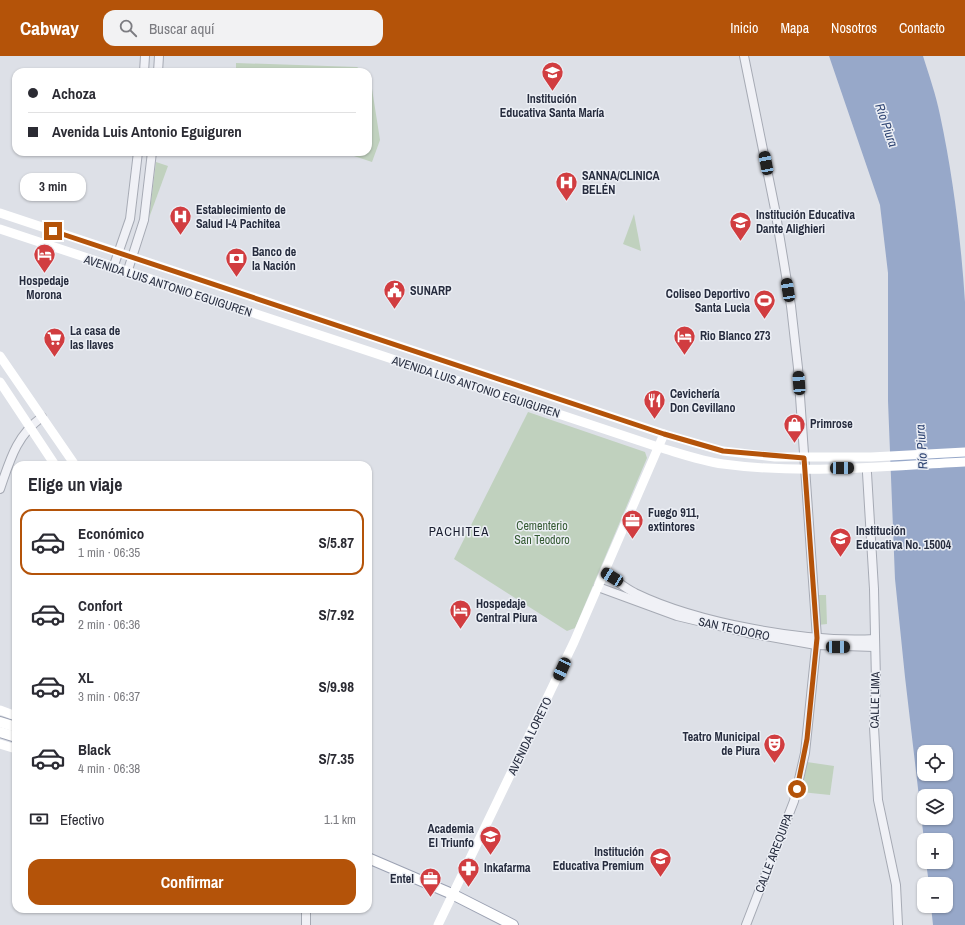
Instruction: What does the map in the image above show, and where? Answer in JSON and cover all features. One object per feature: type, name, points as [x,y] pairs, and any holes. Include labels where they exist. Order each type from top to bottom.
[{"type":"main road","name":"AVENIDA LUIS ANTONIO EGUIGUREN","points":[[0,213],[664,434],[723,451],[804,458],[965,452]]},
{"type":"main road","name":"AVENIDA LUIS ANTONIO EGUIGUREN","points":[[0,229],[658,447],[721,464],[774,469],[805,469],[965,462]]},
{"type":"main road","points":[[0,356],[71,461]]},
{"type":"main road","points":[[0,382],[52,461]]},
{"type":"main road","name":"AVENIDA LORETO","points":[[438,925],[537,722],[605,573],[664,434]]},
{"type":"main road","points":[[0,710],[12,714]]},
{"type":"main road","points":[[0,722],[12,726]]},
{"type":"main road","points":[[0,732],[12,736]]},
{"type":"main road","points":[[0,744],[12,748]]},
{"type":"main road","points":[[372,860],[452,894],[513,925]]},
{"type":"street","points":[[144,68],[145,56]]},
{"type":"street","points":[[158,68],[159,56]]},
{"type":"street","name":"CALLE AREQUIPA","points":[[744,56],[775,209],[791,306],[798,368],[817,641],[806,746],[794,801],[746,925]]},
{"type":"street","points":[[114,268],[130,220],[138,156]]},
{"type":"street","points":[[127,272],[133,258],[144,220],[152,156]]},
{"type":"street","points":[[0,489],[12,455],[21,437],[30,426],[42,417]]},
{"type":"street","name":"CALLE LIMA","points":[[867,473],[874,589],[876,682],[874,727],[878,800],[896,885],[898,925]]},
{"type":"street","name":"SAN TEODORO","points":[[605,573],[634,593],[679,611],[817,641]]},
{"type":"street","name":"SAN TEODORO","points":[[598,587],[677,616],[748,633],[817,641],[849,640],[875,643]]},
{"type":"street","points":[[306,913],[306,925]]},
{"type":"green space","points":[[236,63],[358,68],[236,68]]},
{"type":"green space","points":[[372,89],[380,140],[372,162],[354,156],[372,156]]},
{"type":"green space","points":[[156,162],[168,166],[149,218]]},
{"type":"green space","points":[[634,214],[641,251],[623,244]]},
{"type":"green space","name":"Cementerio San Teodoro","points":[[528,412],[645,452],[647,458],[575,628],[567,631],[454,559]]},
{"type":"green space","points":[[816,595],[826,595],[827,624],[818,625]]},
{"type":"green space","points":[[807,762],[834,766],[830,795],[801,792]]},
{"type":"water","name":"Río Piura","points":[[829,56],[923,56],[945,138],[953,185],[965,302],[965,925],[933,925],[932,913],[953,913],[953,877],[928,877],[927,869],[953,869],[953,833],[923,833],[922,825],[953,825],[953,789],[918,789],[917,781],[953,781],[953,745],[917,745],[917,780],[895,579],[888,401],[888,273],[880,205]]},
{"type":"place","name":"Institución Educativa Santa María","points":[[552,92]]},
{"type":"place","name":"SANNA/CLINICA BELÉN","points":[[566,202]]},
{"type":"place","name":"Establecimiento de Salud I-4 Pachitea","points":[[180,236]]},
{"type":"place","name":"Institución Educativa Dante Alighieri","points":[[741,242]]},
{"type":"place","name":"Hospedaje Morona","points":[[44,274]]},
{"type":"place","name":"Banco de la Nación","points":[[236,278]]},
{"type":"place","name":"SUNARP","points":[[395,310]]},
{"type":"place","name":"Coliseo Deportivo Santa Lucìa","points":[[765,320]]},
{"type":"place","name":"Rio Blanco 273","points":[[684,356]]},
{"type":"place","name":"La casa de las llaves","points":[[55,358]]},
{"type":"place","name":"Cevichería Don Cevillano","points":[[654,420]]},
{"type":"place","name":"Primrose","points":[[794,444]]},
{"type":"place","name":"Fuego 911, extintores","points":[[632,540]]},
{"type":"place","name":"Institución Educativa No. 15004","points":[[840,558]]},
{"type":"place","name":"Hospedaje Central Piura","points":[[461,630]]},
{"type":"place","name":"Teatro Municipal de Piura","points":[[775,764]]},
{"type":"place","name":"Academia El Triunfo","points":[[490,856]]},
{"type":"place","name":"Institución Educativa Premium","points":[[660,878]]},
{"type":"place","name":"Inkafarma","points":[[468,888]]},
{"type":"place","name":"Entel","points":[[430,898]]},
{"type":"district","name":"PACHITEA","points":[[459,531]]},
{"type":"route","points":[[53,231],[664,434],[723,451],[775,457],[804,458],[817,638],[811,711],[805,753],[797,789]]}]
